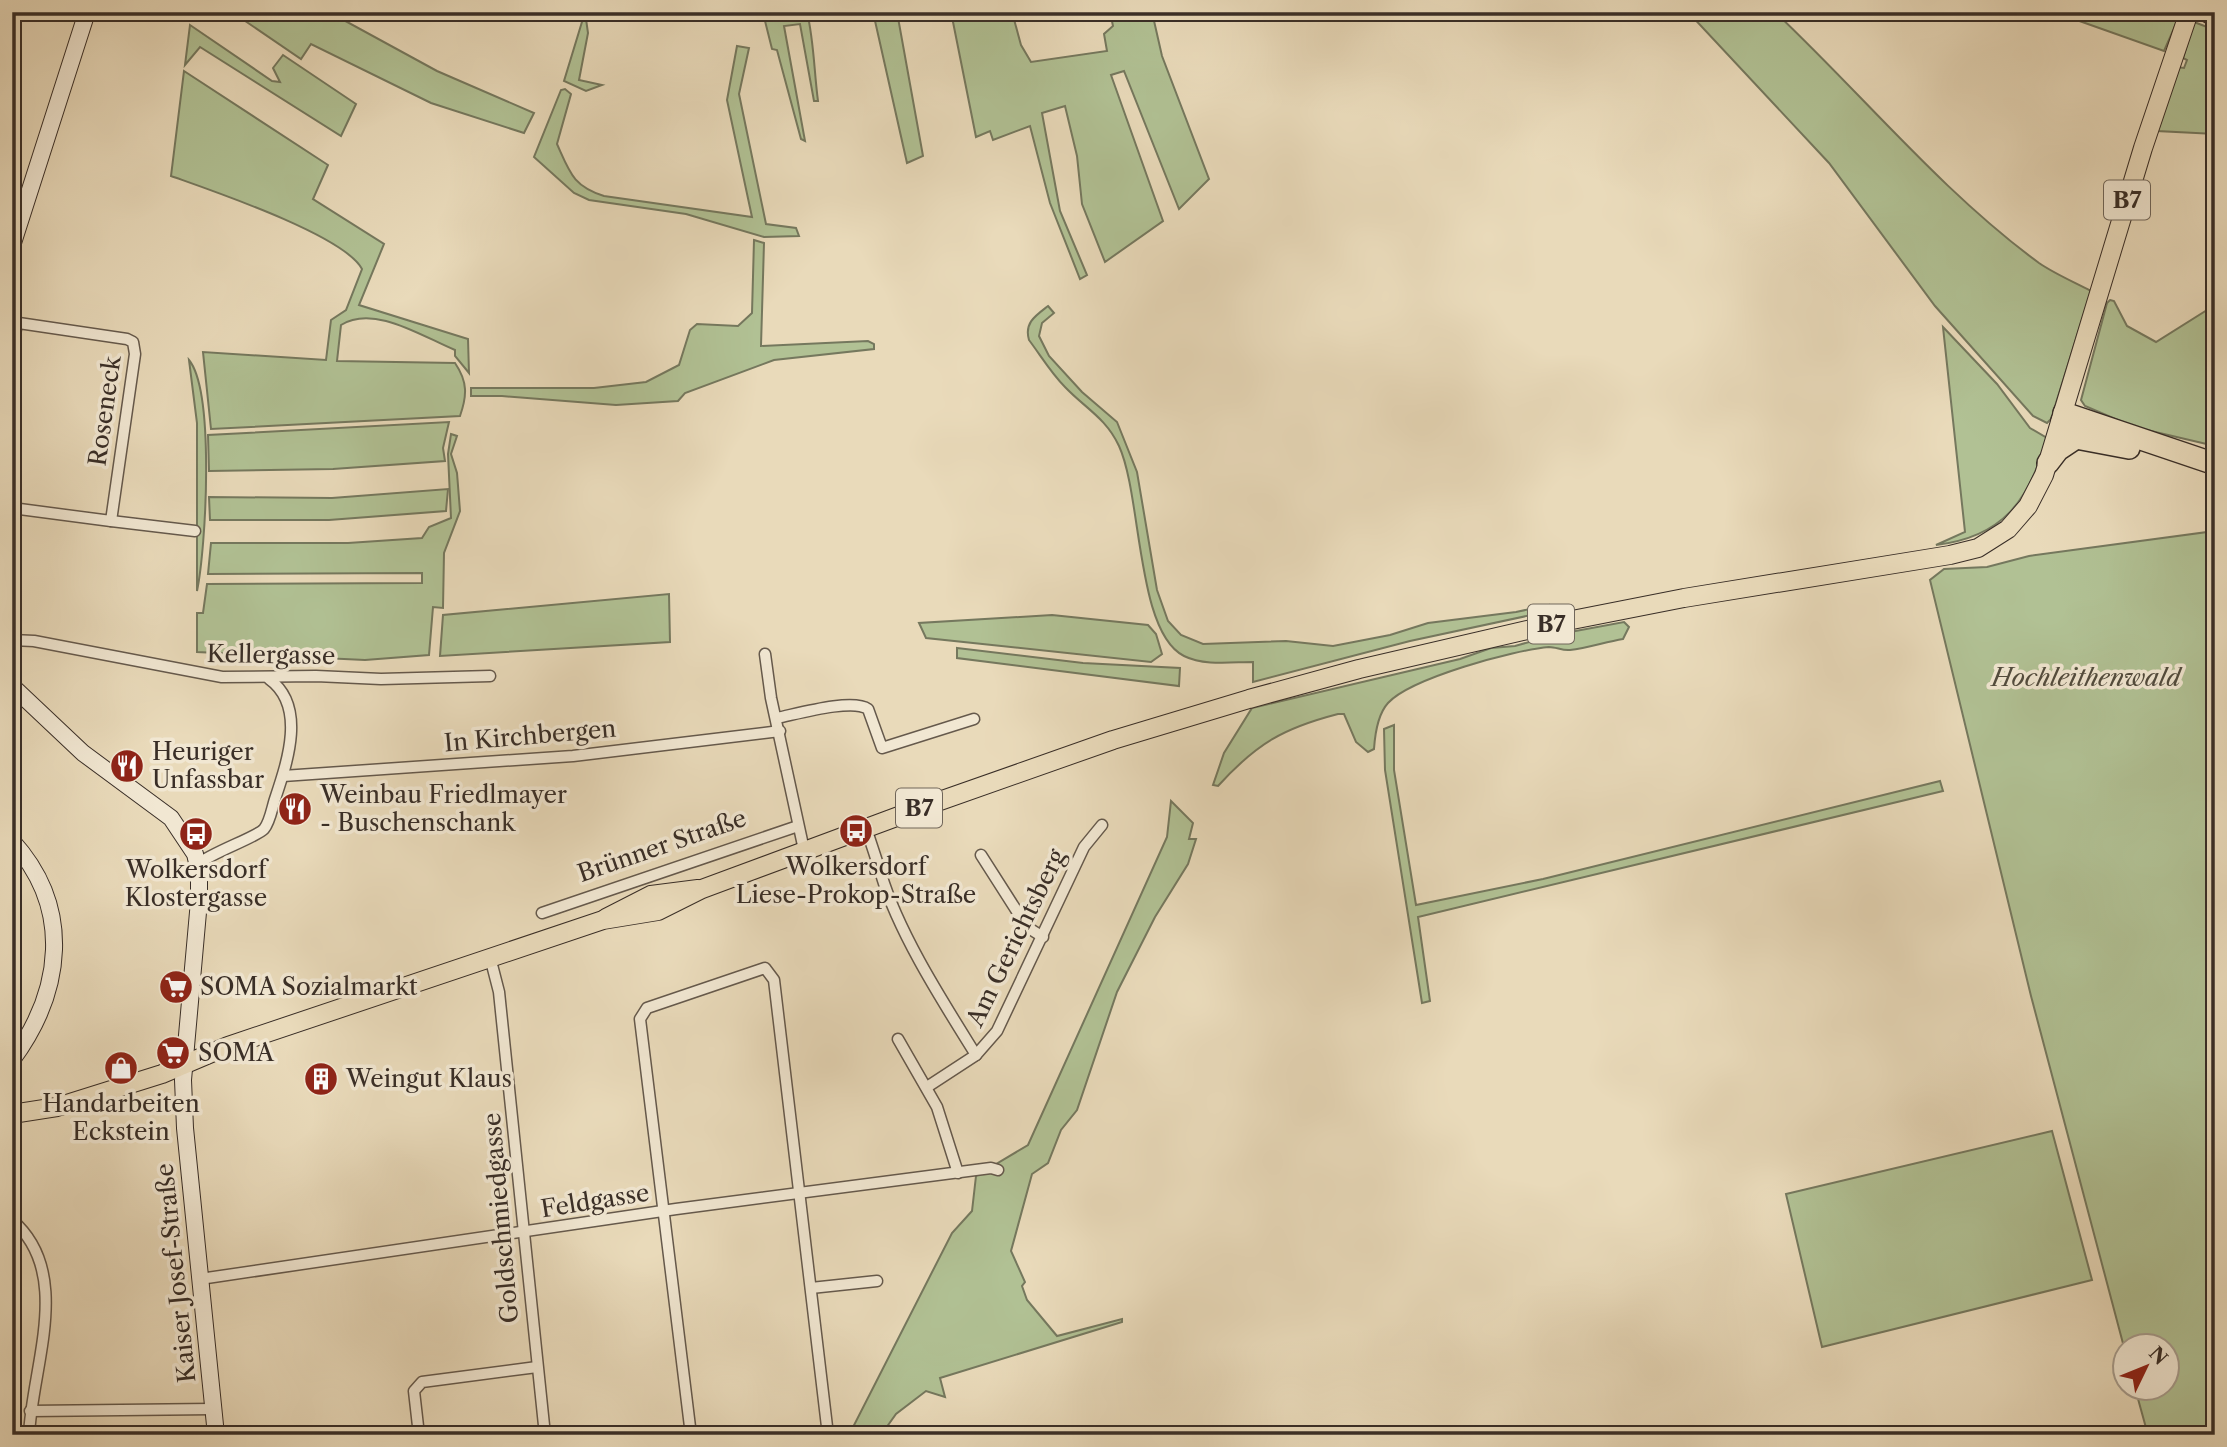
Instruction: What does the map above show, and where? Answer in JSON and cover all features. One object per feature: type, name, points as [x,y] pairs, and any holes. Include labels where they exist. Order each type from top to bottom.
[{"type":"highway","points":[[2209,12],[2215,14]]},
{"type":"highway","points":[[2063,417],[2076,438]]},
{"type":"highway","points":[[2063,417],[2162,444],[2182,456]]},
{"type":"highway","points":[[2048,463],[2059,450],[2076,438],[2215,464]]},
{"type":"main road","name":"B7","points":[[2048,463],[2143,148],[2189,12]]},
{"type":"main road","name":"Brünner Straße","points":[[12,1114],[57,1107],[186,1064],[228,1046],[603,920],[658,911],[702,889],[804,850],[1078,752],[1249,699],[1463,644],[1576,619],[1684,598],[1967,551],[1987,544],[2015,522],[2035,494],[2048,463]]},
{"type":"street","points":[[12,246],[87,12]]},
{"type":"street","name":"Roseneck","points":[[12,348],[14,323],[31,323],[119,337],[135,346],[111,521]]},
{"type":"street","points":[[12,508],[195,531]]},
{"type":"street","name":"Kellergasse","points":[[12,640],[34,641],[191,674],[269,679],[277,676],[381,680],[490,676]]},
{"type":"street","points":[[765,654],[804,850]]},
{"type":"street","points":[[12,686],[83,752],[171,818],[186,836],[198,864],[218,850],[263,831],[283,776],[290,738],[289,707],[282,688],[269,679]]},
{"type":"street","points":[[777,718],[840,706],[864,706],[868,709],[882,748],[974,719]]},
{"type":"street","name":"In Kirchbergen","points":[[283,776],[573,756],[780,731]]},
{"type":"street","name":"Am Gerichtsberg","points":[[927,1087],[976,1055],[997,1031],[1084,847],[1102,825]]},
{"type":"street","name":"Brünner Straße","points":[[542,913],[798,826]]},
{"type":"street","points":[[866,828],[880,874],[907,934],[933,984],[976,1055]]},
{"type":"street","points":[[12,841],[43,883],[53,929],[52,973],[47,997],[34,1027],[12,1060]]},
{"type":"street","points":[[981,855],[1027,927],[1043,937]]},
{"type":"street","name":"Kaiser Josef-Straße","points":[[198,864],[199,901],[186,1064],[184,1128],[216,1435]]},
{"type":"street","name":"Goldschmiedgasse","points":[[490,957],[499,992],[545,1435]]},
{"type":"street","points":[[691,1435],[666,1211],[640,1019],[642,1013],[760,969],[769,971],[774,980],[828,1435]]},
{"type":"street","points":[[898,1039],[927,1087],[949,1139],[958,1173]]},
{"type":"street","name":"Feldgasse","points":[[200,1279],[666,1211],[991,1168],[998,1170]]},
{"type":"street","points":[[12,1220],[33,1244],[46,1293],[29,1435]]},
{"type":"street","points":[[811,1288],[877,1281]]},
{"type":"street","points":[[419,1435],[414,1391],[422,1382],[537,1367]]},
{"type":"street","points":[[30,1411],[213,1409]]},
{"type":"green space","points":[[232,12],[329,12],[437,71],[534,113],[524,133],[431,103],[311,44],[301,59]]},
{"type":"green space","points":[[585,12],[588,33],[579,80],[602,85],[586,91],[564,81]]},
{"type":"green space","points":[[766,12],[807,12],[818,101],[814,101],[800,24],[784,26],[805,141],[801,139],[777,50],[772,49],[765,21]]},
{"type":"green space","points":[[873,12],[897,12],[923,156],[907,163]]},
{"type":"green space","points":[[951,12],[1012,12],[1021,45],[1031,62],[1107,51],[1104,34],[1113,26],[1110,12],[1152,12],[1162,56],[1209,179],[1179,209],[1124,71],[1111,75],[1163,221],[1105,262],[1082,204],[1077,156],[1065,106],[1042,113],[1060,211],[1087,275],[1080,279],[1050,203],[1030,126],[993,140],[990,131],[976,137]]},
{"type":"green space","points":[[1688,12],[1775,12],[1969,205],[2039,263],[2091,291],[2051,419],[2047,423],[2033,416],[1935,306],[1829,163]]},
{"type":"green space","points":[[2054,12],[2170,12],[2180,15],[2164,51]]},
{"type":"green space","points":[[2194,22],[2215,30],[2215,134],[2157,131],[2177,67],[2184,68],[2187,60],[2183,58]]},
{"type":"green space","points":[[190,25],[272,81],[280,82],[273,68],[283,55],[356,104],[341,136],[200,47],[185,65]]},
{"type":"green space","points":[[737,46],[749,48],[739,94],[766,224],[796,228],[799,236],[764,237],[686,214],[589,200],[574,193],[534,157],[561,90],[565,89],[571,94],[557,144],[569,171],[585,188],[604,196],[752,217],[727,100]]},
{"type":"green space","points":[[184,71],[328,165],[313,199],[384,244],[359,305],[468,339],[469,373],[455,356],[455,350],[414,331],[383,320],[354,320],[341,325],[337,361],[455,363],[465,389],[460,416],[211,429],[203,352],[326,360],[331,320],[346,310],[362,269],[350,256],[304,228],[171,176]]},
{"type":"green space","points":[[754,240],[764,243],[761,346],[868,341],[874,344],[874,349],[774,360],[685,393],[678,401],[616,405],[471,396],[471,388],[594,388],[646,382],[679,365],[690,330],[697,324],[738,326],[752,313]]},
{"type":"green space","points":[[2110,300],[2114,301],[2127,326],[2156,342],[2215,305],[2215,446],[2134,427],[2085,406],[2081,400]]},
{"type":"green space","points":[[1048,306],[1054,313],[1042,323],[1039,336],[1049,356],[1082,392],[1117,422],[1137,472],[1157,590],[1168,621],[1181,635],[1203,644],[1286,641],[1333,646],[1390,635],[1428,623],[1549,605],[1550,611],[1410,641],[1253,682],[1253,662],[1209,662],[1184,656],[1168,642],[1148,592],[1132,497],[1119,446],[1101,421],[1055,376],[1029,340],[1029,324]]},
{"type":"green space","points":[[1943,327],[1997,384],[2030,428],[2047,438],[2031,480],[2010,512],[1979,534],[1936,545],[1965,532]]},
{"type":"green space","points":[[189,360],[197,377],[205,436],[205,507],[197,591],[197,423]]},
{"type":"green space","points":[[449,422],[443,448],[445,461],[333,469],[209,471],[208,435]]},
{"type":"green space","points":[[451,434],[457,436],[451,454],[457,473],[460,511],[444,553],[443,608],[433,607],[429,655],[365,660],[197,652],[197,613],[203,613],[207,584],[422,583],[422,573],[208,574],[211,543],[348,543],[422,538],[429,527],[451,518],[448,454]]},
{"type":"green space","points":[[448,489],[446,511],[329,520],[210,520],[209,497],[332,498]]},
{"type":"green space","name":"Hochleithenwald","points":[[2215,531],[2215,1435],[2148,1435],[2139,1402],[2182,1402],[2182,1332],[2120,1332],[2031,996],[1930,580],[1944,569],[1987,567],[2029,556]]},
{"type":"green space","points":[[669,594],[670,642],[440,656],[443,615]]},
{"type":"green space","points":[[1052,615],[1148,625],[1156,634],[1162,654],[1151,662],[926,638],[919,623]]},
{"type":"green space","points":[[1624,622],[1629,627],[1623,639],[1570,650],[1549,647],[1533,649],[1464,667],[1418,684],[1388,703],[1378,724],[1374,749],[1368,752],[1356,742],[1344,714],[1338,714],[1302,725],[1272,739],[1232,771],[1218,786],[1213,785],[1224,753],[1252,708],[1460,659],[1491,648],[1515,646],[1554,635]]},
{"type":"green space","points":[[957,648],[1083,663],[1180,668],[1179,686],[957,658]]},
{"type":"green space","points":[[1394,725],[1394,770],[1416,905],[1543,879],[1940,781],[1943,791],[1418,917],[1430,1001],[1422,1003],[1385,770],[1384,729]]},
{"type":"green space","points":[[1171,801],[1193,823],[1189,839],[1196,839],[1188,864],[1155,917],[1117,992],[1077,1110],[1061,1130],[1048,1163],[1032,1174],[1011,1251],[1025,1282],[1022,1286],[1027,1300],[1057,1336],[1122,1319],[1122,1322],[940,1378],[945,1397],[926,1391],[896,1414],[881,1435],[849,1435],[952,1233],[972,1211],[976,1176],[1028,1145],[1167,837]]},
{"type":"green space","points":[[2052,1131],[2092,1280],[1822,1347],[1786,1194]]},
{"type":"place","name":"Heuriger Unfassbar","points":[[127,766]]},
{"type":"place","name":"Weinbau Friedlmayer - Buschenschank","points":[[295,809]]},
{"type":"place","name":"Wolkersdorf Liese-Prokop-Straße","points":[[856,831]]},
{"type":"place","name":"Wolkersdorf Klostergasse","points":[[196,834]]},
{"type":"place","name":"SOMA Sozialmarkt","points":[[176,987]]},
{"type":"place","name":"SOMA","points":[[173,1053]]},
{"type":"place","name":"Handarbeiten Eckstein","points":[[121,1068]]},
{"type":"place","name":"Weingut Klaus","points":[[321,1079]]}]
